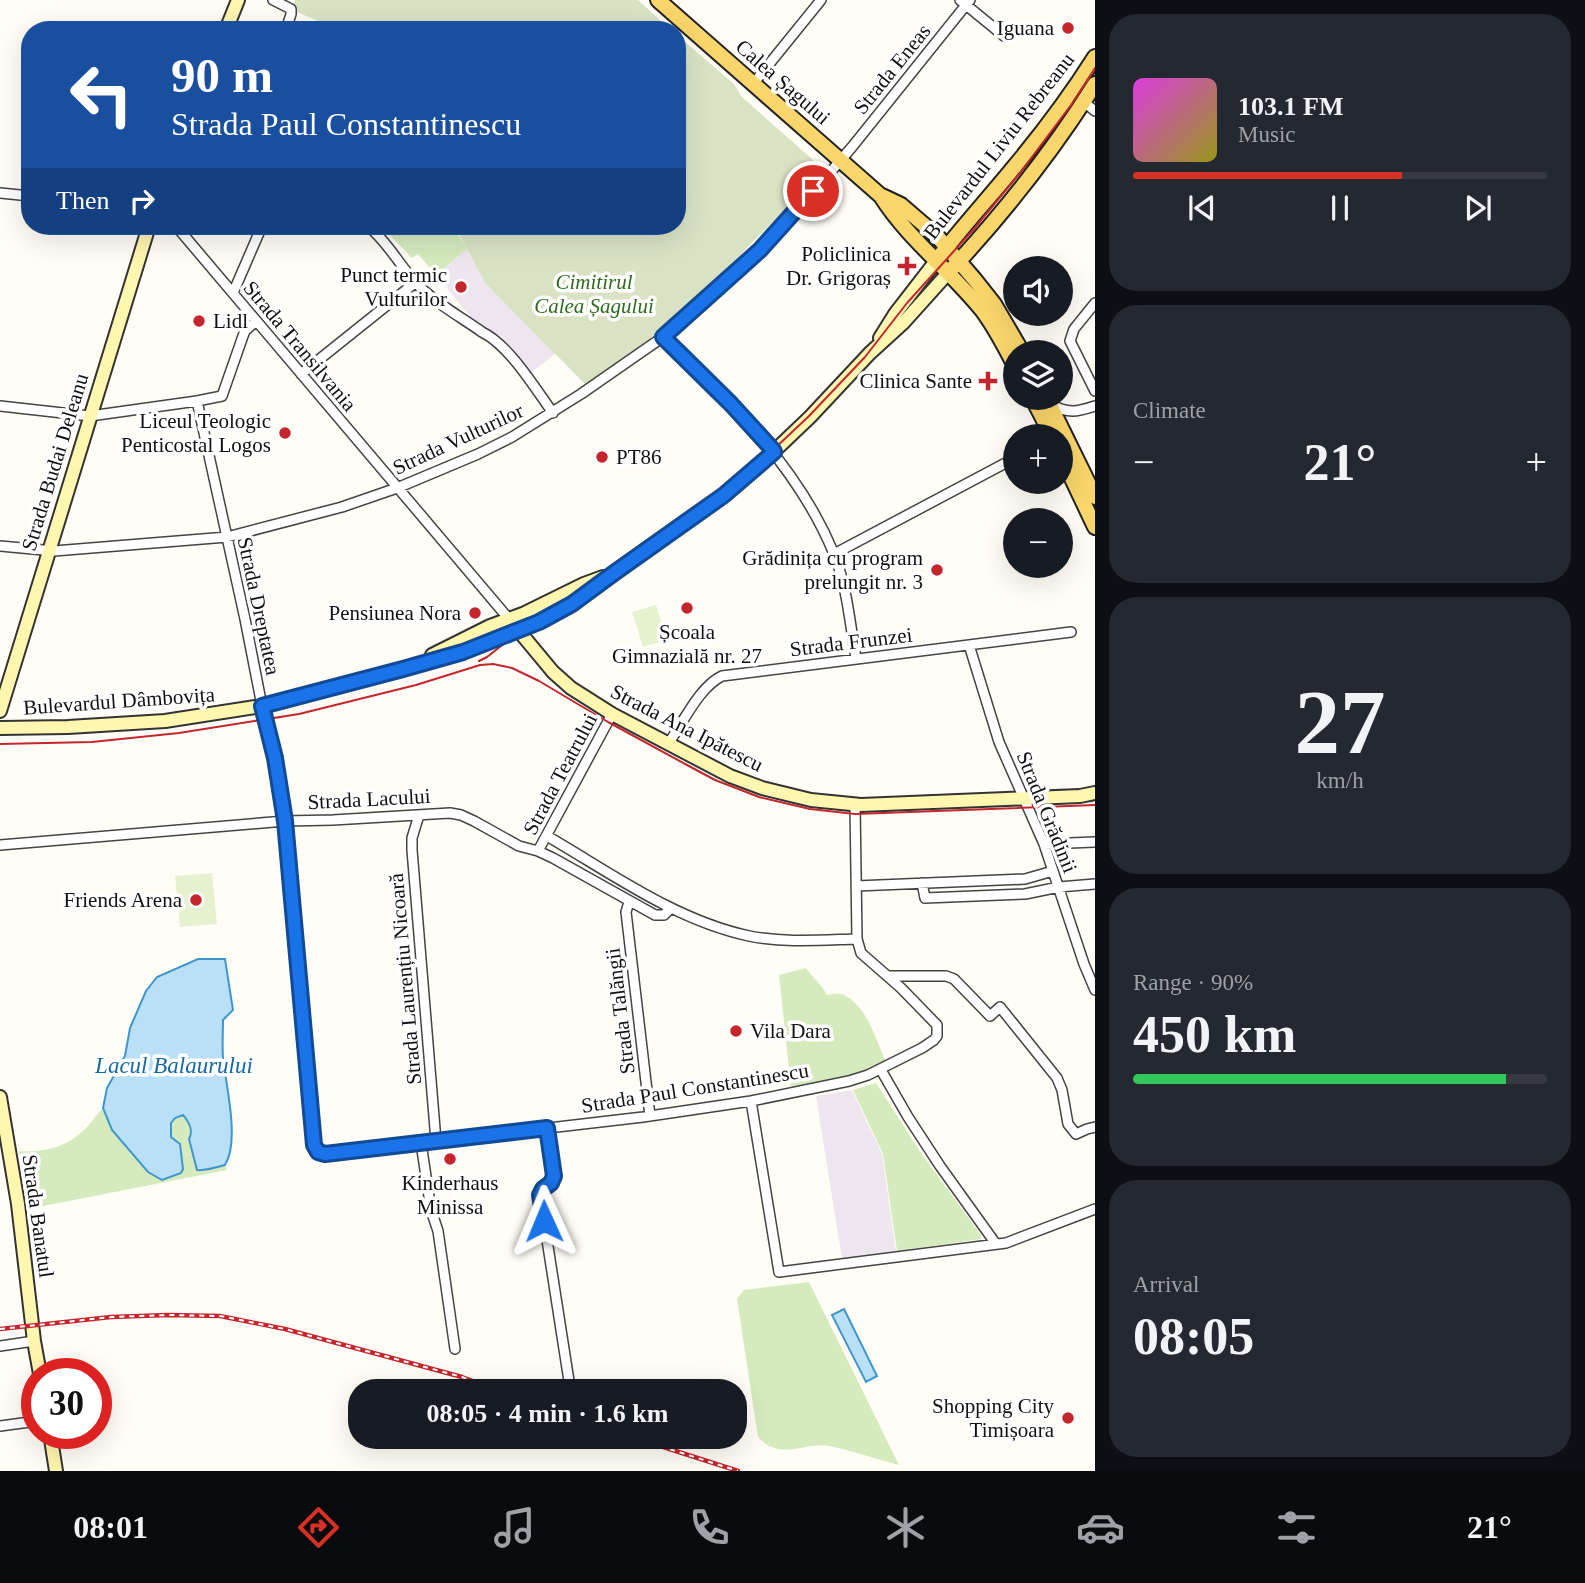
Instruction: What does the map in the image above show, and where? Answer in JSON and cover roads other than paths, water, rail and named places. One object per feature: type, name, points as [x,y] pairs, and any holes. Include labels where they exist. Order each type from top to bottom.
[{"type":"main road","points":[[230,21],[238,0]]},
{"type":"main road","name":"Calea Șagului","points":[[658,0],[682,21]]},
{"type":"main road","name":"Calea Șagului","points":[[686,25],[881,196],[901,205],[937,236],[994,304],[1015,340]]},
{"type":"main road","name":"Bulevardul Liviu Rebreanu","points":[[936,261],[1041,133],[1095,57]]},
{"type":"main road","name":"Bulevardul Liviu Rebreanu","points":[[948,273],[1089,106],[1095,84]]},
{"type":"main road","name":"Calea Șagului","points":[[881,196],[892,214],[983,312],[1003,346]]},
{"type":"main road","name":"Strada Budai Deleanu","points":[[0,711],[146,235]]},
{"type":"main road","name":"Bulevardul Dâmbovița","points":[[870,353],[895,314],[936,261]]},
{"type":"main road","name":"Bulevardul Dâmbovița","points":[[0,728],[68,727],[164,720],[262,706],[463,652],[539,622],[572,604],[724,495],[810,417],[870,353],[904,322],[948,273]]},
{"type":"main road","points":[[1073,465],[1095,498]]},
{"type":"main road","points":[[1073,480],[1095,527]]},
{"type":"main road","name":"Bulevardul Dâmbovița","points":[[403,669],[490,626],[614,573]]},
{"type":"main road","name":"Strada Ana Ipătescu","points":[[509,619],[571,688],[668,744],[730,776],[762,788],[811,800],[855,805],[1025,799],[1095,793]]},
{"type":"main road","name":"Strada Banatul","points":[[0,1097],[16,1193],[37,1358]]},
{"type":"main road","points":[[53,1449],[56,1471]]},
{"type":"street","points":[[273,0],[291,9],[289,21]]},
{"type":"street","points":[[753,84],[821,0]]},
{"type":"street","points":[[965,2],[1004,36]]},
{"type":"street","name":"Strada Eneas","points":[[840,160],[965,2]]},
{"type":"street","name":"Strada Vulturilor","points":[[0,547],[48,551],[227,537],[342,507],[397,488],[478,454],[552,413],[663,337],[760,250],[840,160]]},
{"type":"street","points":[[0,192],[21,195]]},
{"type":"street","name":"Strada Transilvania","points":[[184,235],[397,488]]},
{"type":"street","points":[[233,293],[258,235]]},
{"type":"street","points":[[377,235],[425,292],[491,336],[504,348],[552,413]]},
{"type":"street","points":[[301,374],[416,282]]},
{"type":"street","points":[[1095,303],[1074,329],[1070,341],[1095,391]]},
{"type":"street","points":[[0,406],[90,416],[222,396],[245,331],[256,321]]},
{"type":"street","points":[[663,337],[731,404],[774,452],[809,505],[834,554],[844,588],[856,658]]},
{"type":"street","name":"Strada Dreptatea","points":[[197,401],[275,758],[285,821],[314,1145],[318,1152]]},
{"type":"street","points":[[1064,410],[1077,412],[1095,406]]},
{"type":"street","points":[[1065,424],[1077,412]]},
{"type":"street","points":[[834,554],[1003,464]]},
{"type":"street","name":"Strada Ana Ipătescu","points":[[397,488],[509,619]]},
{"type":"street","name":"Strada Frunzei","points":[[668,744],[702,693],[713,680],[722,676],[1071,632]]},
{"type":"street","name":"Strada Grădinii","points":[[969,645],[999,742],[1044,844],[1095,990]]},
{"type":"street","name":"Strada Teatrului","points":[[538,851],[612,713]]},
{"type":"street","points":[[855,805],[857,939],[862,953],[888,976],[946,976],[954,979],[990,1016],[1000,1007],[1057,1078],[1068,1124],[1076,1134],[1095,1127]]},
{"type":"street","name":"Strada Lacului","points":[[0,845],[285,821],[444,813],[461,815],[519,846],[538,851],[655,915],[664,915],[671,908]]},
{"type":"street","name":"Strada Laurențiu Nicoară","points":[[419,815],[412,838],[412,862],[436,1141]]},
{"type":"street","name":"Strada Lacului","points":[[547,836],[656,900],[711,925],[750,936],[778,940],[857,939]]},
{"type":"street","points":[[1044,844],[1095,842]]},
{"type":"street","points":[[856,886],[1025,879],[1053,871]]},
{"type":"street","points":[[922,883],[925,898],[1025,894],[1059,887],[1095,884]]},
{"type":"street","name":"Strada Talăngii","points":[[629,902],[626,912],[647,1116]]},
{"type":"street","name":"Strada Paul Constantinescu","points":[[318,1152],[325,1154],[647,1116],[751,1101],[849,1081],[881,1070],[929,1044],[938,1032],[934,1021],[888,976]]},
{"type":"street","points":[[881,1070],[940,1166],[996,1244]]},
{"type":"street","points":[[751,1101],[779,1272],[1006,1243],[1095,1209]]},
{"type":"street","points":[[547,1128],[554,1176],[540,1195],[569,1379]]},
{"type":"street","points":[[421,1143],[431,1210],[438,1231],[455,1349]]},
{"type":"street","points":[[0,1346],[34,1341]]},
{"type":"street","points":[[0,1426],[21,1423]]},
{"type":"water","name":"Lacul Balaurului","points":[[198,959],[225,959],[233,1010],[223,1020],[223,1058],[232,1128],[229,1155],[225,1165],[197,1170],[189,1139],[190,1126],[183,1115],[171,1123],[171,1137],[180,1144],[183,1169],[181,1173],[162,1180],[148,1172],[112,1130],[103,1108],[107,1088],[125,1056],[130,1028],[146,991],[157,977]]},
{"type":"water","points":[[844,1309],[877,1376],[866,1382],[832,1315]]},
{"type":"tram line","points":[[479,661],[534,620],[570,601],[723,493],[809,416],[865,357],[907,303],[1020,173],[1095,68]]},
{"type":"tram line","points":[[0,744],[92,742],[179,733],[299,714],[416,685],[480,665],[493,664],[512,668],[539,681],[715,780],[759,797],[810,809],[855,814],[1095,805]]},
{"type":"railway","points":[[0,1329],[111,1317],[220,1316],[285,1329],[467,1379]]},
{"type":"railway","points":[[669,1449],[738,1471]]},
{"type":"place","name":"Iguana","points":[[1068,28]]},
{"type":"place","name":"Policlinica Dr. Grigoraș","points":[[907,266]]},
{"type":"place","name":"Punct termic Vulturilor","points":[[461,287]]},
{"type":"place","name":"Lidl","points":[[199,321]]},
{"type":"place","name":"Clinica Sante","points":[[988,381]]},
{"type":"place","name":"Liceul Teologic Penticostal Logos","points":[[285,433]]},
{"type":"place","name":"PT86","points":[[602,457]]},
{"type":"place","name":"Grădinița cu program prelungit nr. 3","points":[[937,570]]},
{"type":"place","name":"Școala Gimnazială nr. 27","points":[[687,608]]},
{"type":"place","name":"Pensiunea Nora","points":[[475,613]]},
{"type":"place","name":"Friends Arena","points":[[196,900]]},
{"type":"place","name":"Vila Dara","points":[[736,1031]]},
{"type":"place","name":"Kinderhaus Minissa","points":[[450,1159]]},
{"type":"place","name":"Shopping City Timișoara","points":[[1068,1418]]},
{"type":"park label","name":"Cimitirul Calea Șagului","points":[[594,294]]}]
